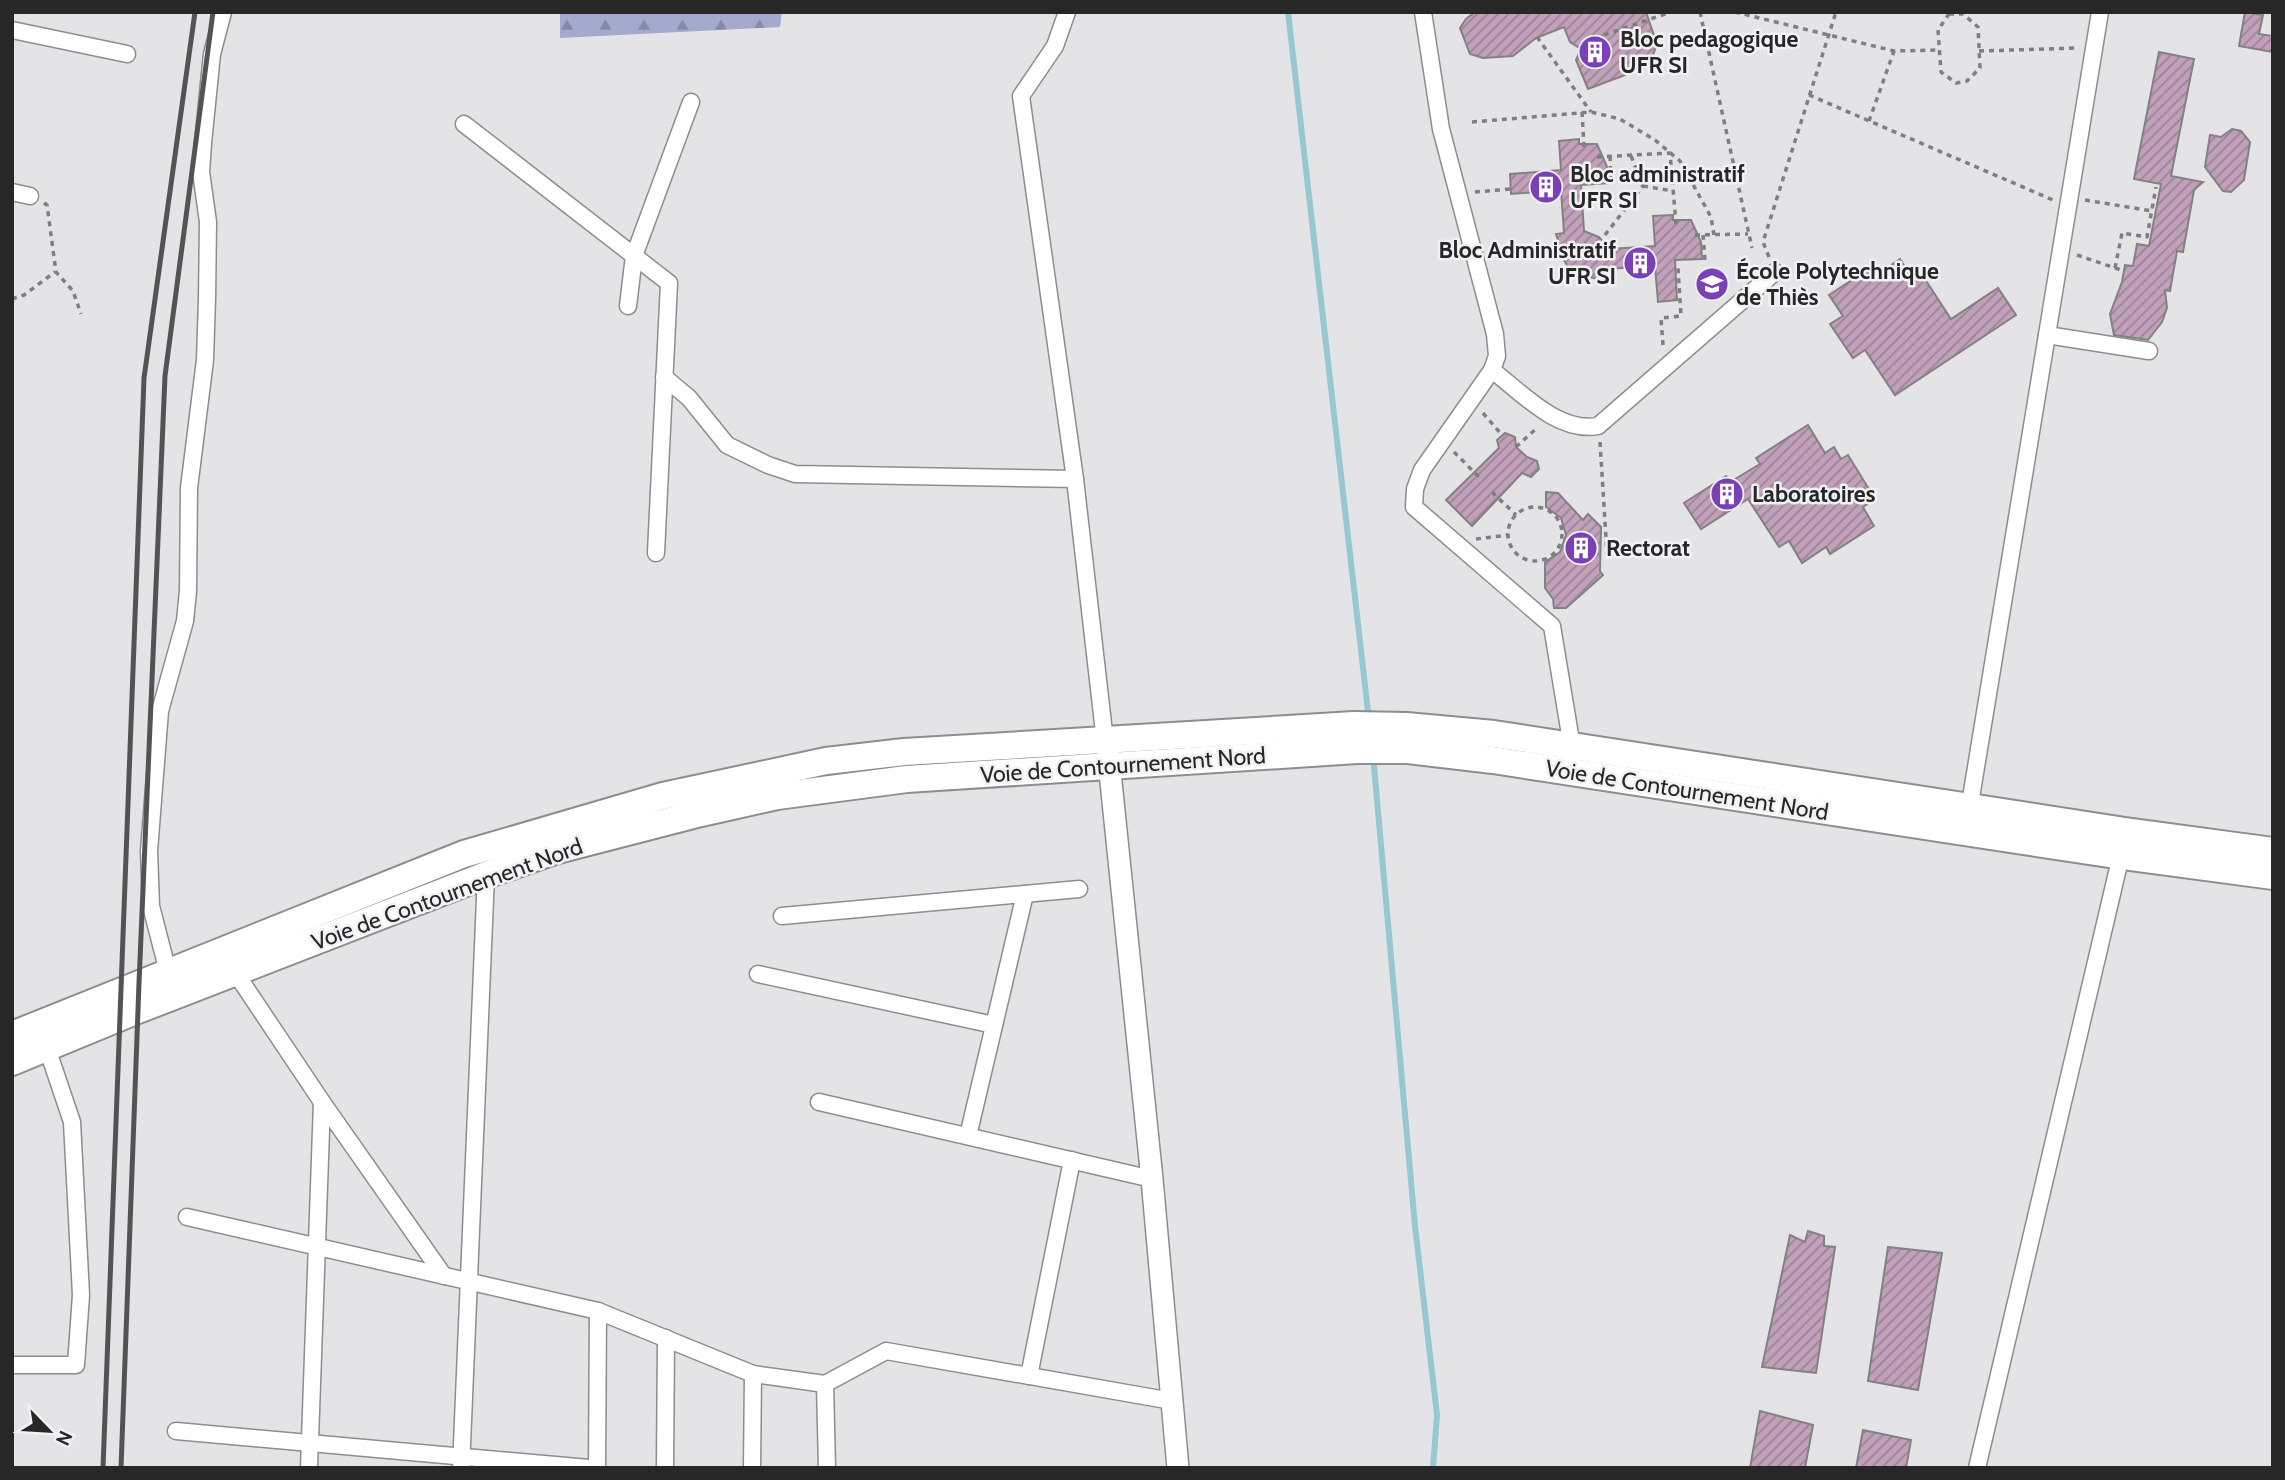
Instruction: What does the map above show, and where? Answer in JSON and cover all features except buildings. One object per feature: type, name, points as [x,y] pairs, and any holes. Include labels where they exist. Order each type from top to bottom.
[{"type":"main road","name":"Voie de Contournement Nord","points":[[12,1035],[464,854],[663,796],[826,761],[904,752],[1108,753],[1355,738],[1494,734],[1573,760],[2123,844],[2273,876]]},
{"type":"main road","name":"Voie de Contournement Nord","points":[[12,1062],[235,972],[486,875],[567,847],[777,796],[1108,753]]},
{"type":"main road","name":"Voie de Contournement Nord","points":[[2123,844],[2273,851]]},
{"type":"street","points":[[168,972],[151,906],[149,851],[160,711],[185,621],[188,591],[189,488],[205,360],[207,311],[208,222],[201,172],[212,54],[223,12]]},
{"type":"street","points":[[1067,12],[1055,46],[1021,96],[1075,479],[1108,753],[1152,1179],[1178,1468]]},
{"type":"street","points":[[1423,12],[1441,129],[1495,334],[1497,356],[1492,370],[1422,470],[1415,489],[1414,508],[1552,626],[1573,760]]},
{"type":"street","points":[[1967,820],[2100,12]]},
{"type":"street","points":[[12,30],[127,54]]},
{"type":"street","points":[[628,306],[634,256],[691,102]]},
{"type":"street","points":[[464,124],[669,282],[656,553]]},
{"type":"street","points":[[12,192],[30,196]]},
{"type":"street","points":[[1492,370],[1558,421],[1573,426],[1598,426],[1775,272]]},
{"type":"street","points":[[2047,335],[2149,351]]},
{"type":"street","points":[[664,377],[689,398],[727,444],[768,465],[795,474],[1075,479]]},
{"type":"street","points":[[1977,1468],[2123,844]]},
{"type":"street","points":[[462,1462],[486,875]]},
{"type":"street","points":[[782,916],[1079,889]]},
{"type":"street","points":[[968,1136],[1026,894]]},
{"type":"street","points":[[235,972],[444,1276]]},
{"type":"street","points":[[758,974],[995,1025]]},
{"type":"street","points":[[12,1365],[76,1365],[81,1295],[72,1122],[47,1048]]},
{"type":"street","points":[[310,1468],[322,1102]]},
{"type":"street","points":[[819,1102],[1152,1179]]},
{"type":"street","points":[[1030,1376],[1072,1160]]},
{"type":"street","points":[[187,1217],[598,1311],[752,1374],[825,1384],[886,1351],[1172,1401]]},
{"type":"street","points":[[597,1468],[598,1311]]},
{"type":"street","points":[[665,1468],[666,1338]]},
{"type":"street","points":[[752,1374],[752,1468]]},
{"type":"street","points":[[825,1384],[827,1468]]},
{"type":"street","points":[[176,1431],[310,1443],[462,1462],[589,1468]]},
{"type":"path","points":[[1650,12],[1652,19]]},
{"type":"path","points":[[1604,35],[1671,12]]},
{"type":"path","points":[[1700,12],[1752,248]]},
{"type":"path","points":[[1735,12],[1894,51],[1940,50]]},
{"type":"path","points":[[1775,272],[1763,242],[1836,12]]},
{"type":"path","points":[[1963,13],[1978,27],[1980,68],[1968,81],[1956,83],[1941,72],[1938,30],[1949,14],[1963,13]]},
{"type":"path","points":[[1537,37],[1591,111]]},
{"type":"path","points":[[1979,51],[2094,48]]},
{"type":"path","points":[[1870,121],[1894,51]]},
{"type":"path","points":[[1809,95],[2069,202],[2152,211]]},
{"type":"path","points":[[1472,122],[1591,111],[1620,119],[1656,140],[1679,161],[1711,217],[1714,235]]},
{"type":"path","points":[[1582,112],[1584,148]]},
{"type":"path","points":[[1597,157],[1670,153]]},
{"type":"path","points":[[1670,153],[1676,224]]},
{"type":"path","points":[[1610,156],[1611,183]]},
{"type":"path","points":[[1631,156],[1643,186]]},
{"type":"path","points":[[1643,186],[1673,191]]},
{"type":"path","points":[[1605,235],[1643,186]]},
{"type":"path","points":[[2115,268],[2122,233],[2147,237],[2156,187]]},
{"type":"path","points":[[1458,193],[1511,189]]},
{"type":"path","points":[[30,196],[47,205],[56,272],[73,291],[81,314]]},
{"type":"path","points":[[1695,236],[1748,234]]},
{"type":"path","points":[[1703,235],[1705,260]]},
{"type":"path","points":[[2061,250],[2121,270]]},
{"type":"path","points":[[1665,369],[1661,318],[1681,316],[1678,268]]},
{"type":"path","points":[[12,299],[24,295],[56,272]]},
{"type":"path","points":[[1471,400],[1502,435]]},
{"type":"path","points":[[1516,447],[1551,415]]},
{"type":"path","points":[[1598,426],[1607,554]]},
{"type":"path","points":[[1443,440],[1481,479]]},
{"type":"path","points":[[1492,492],[1516,515]]},
{"type":"path","points":[[1534,508],[1550,512],[1560,525],[1561,541],[1551,555],[1544,559],[1528,560],[1514,551],[1508,535],[1516,515],[1534,508]]},
{"type":"path","points":[[1453,541],[1508,535]]},
{"type":"green space","points":[[560,12],[782,12],[780,27],[560,38]]},
{"type":"waterway","points":[[1288,12],[1369,720]]},
{"type":"waterway","points":[[1373,755],[1415,1226],[1437,1415],[1433,1468]]},
{"type":"railway","points":[[103,1468],[144,378],[195,12]]},
{"type":"railway","points":[[121,1468],[165,376],[213,12]]},
{"type":"place","name":"Bloc pedagogique UFR SI","points":[[1595,52]]},
{"type":"place","name":"Bloc administratif UFR SI","points":[[1546,187]]},
{"type":"place","name":"Bloc Administratif UFR SI","points":[[1640,263]]},
{"type":"place","name":"École Polytechnique de Thiès","points":[[1712,284]]},
{"type":"place","name":"Laboratoires","points":[[1727,494]]},
{"type":"place","name":"Rectorat","points":[[1581,548]]}]
